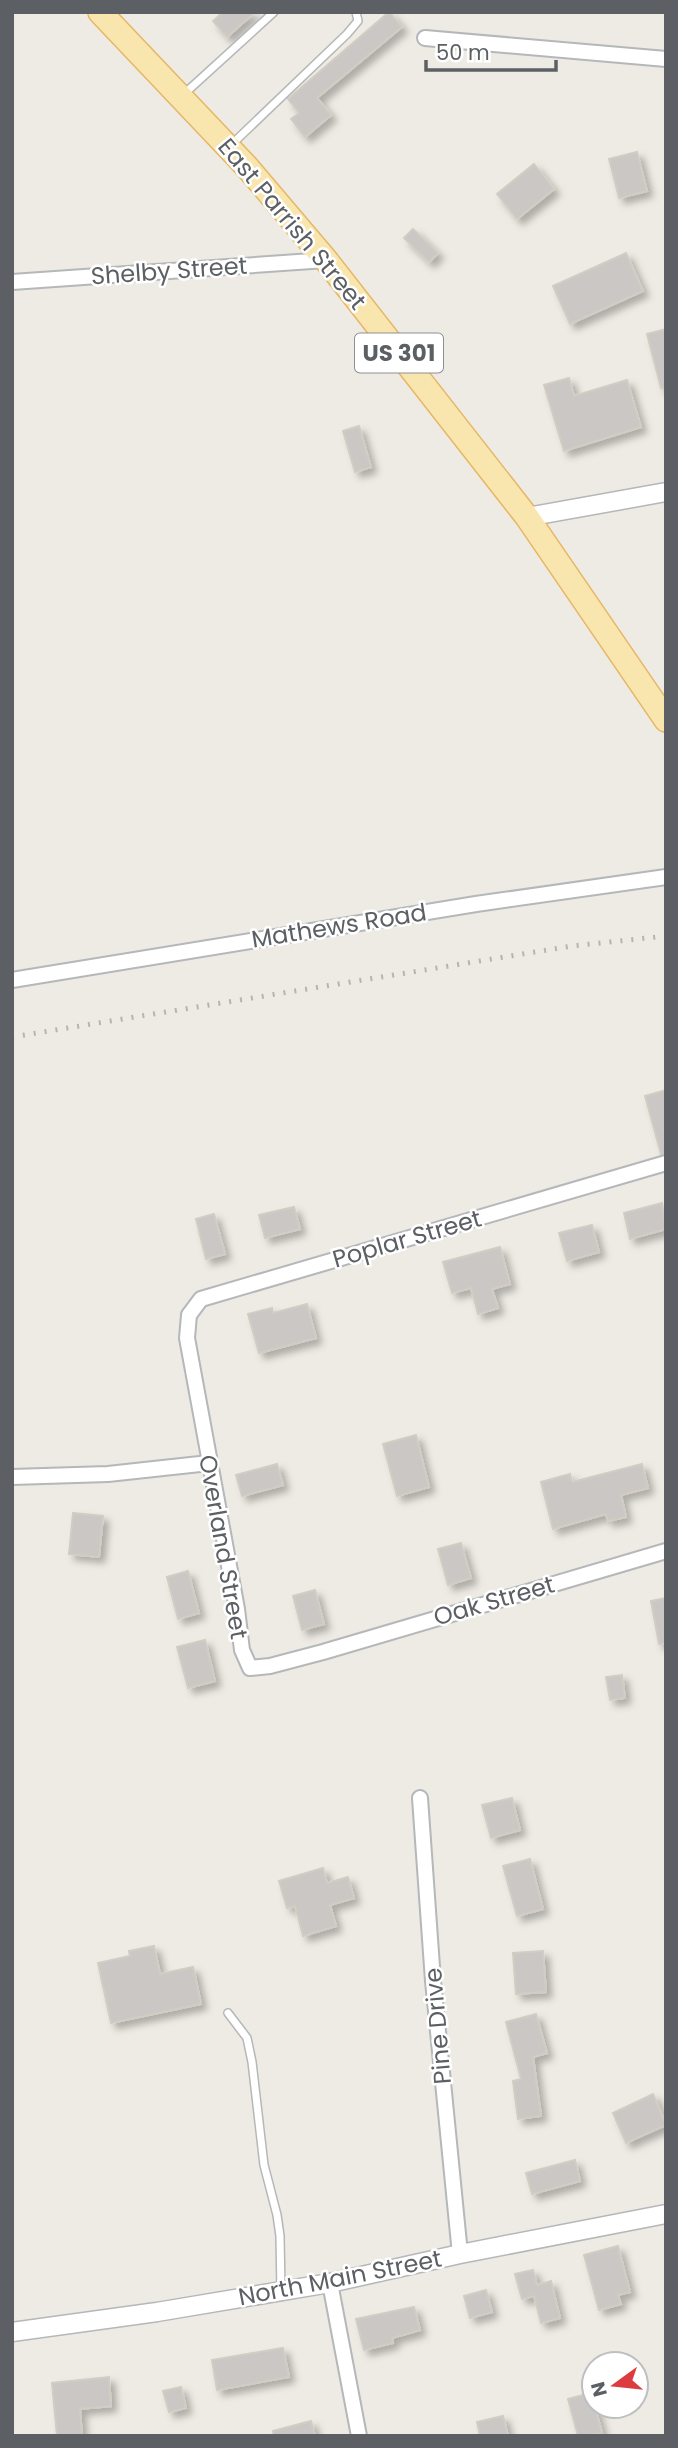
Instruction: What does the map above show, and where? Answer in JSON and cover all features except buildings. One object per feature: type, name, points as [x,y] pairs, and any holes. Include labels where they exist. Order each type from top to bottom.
[{"type":"main road","name":"East Parrish Street","points":[[100,12],[229,147],[326,260],[527,517],[666,720]]},
{"type":"street","points":[[425,38],[666,59]]},
{"type":"street","name":"Shelby Street","points":[[12,282],[326,260]]},
{"type":"street","points":[[527,517],[666,492]]},
{"type":"street","name":"Mathews Road","points":[[12,980],[476,904],[666,877]]},
{"type":"street","name":"Poplar Street","points":[[189,1351],[189,1315],[201,1299],[666,1163]]},
{"type":"street","name":"Overland Street","points":[[189,1351],[237,1609],[242,1650],[250,1668],[323,1652]]},
{"type":"street","points":[[12,1477],[108,1474],[209,1463]]},
{"type":"street","name":"Oak Street","points":[[323,1652],[666,1551]]},
{"type":"street","name":"Pine Drive","points":[[420,1798],[433,1981],[460,2254]]},
{"type":"street","name":"North Main Street","points":[[12,2332],[330,2284],[460,2254],[666,2214]]},
{"type":"street","points":[[330,2284],[359,2436]]},
{"type":"lane","points":[[180,96],[274,12]]},
{"type":"lane","points":[[229,147],[347,34],[358,21],[356,12]]},
{"type":"lane","points":[[228,2013],[247,2038],[252,2062],[264,2165],[280,2236],[281,2291]]},
{"type":"railway","points":[[12,1037],[572,946],[666,936]]}]
